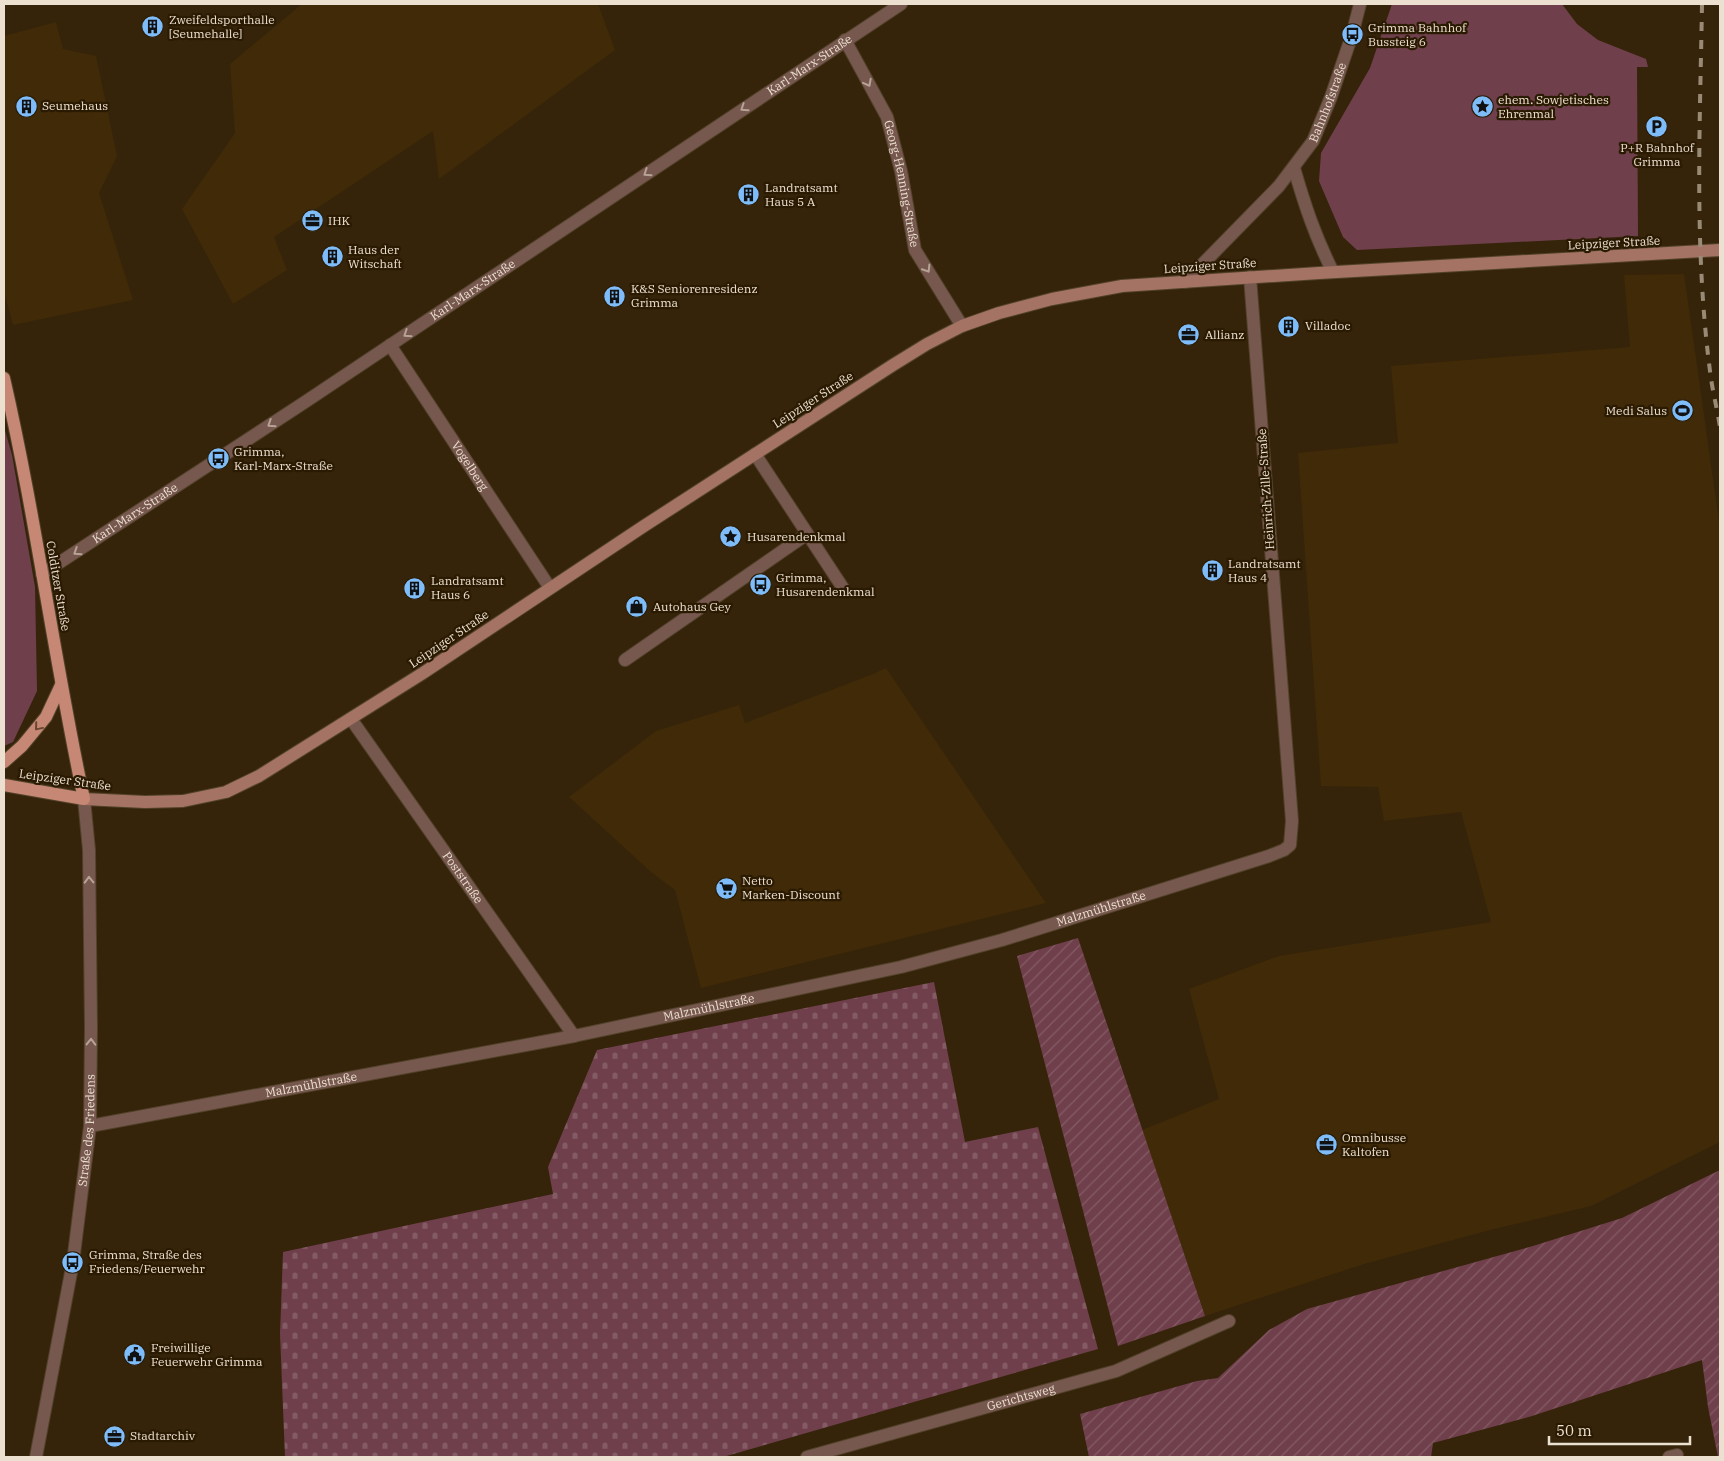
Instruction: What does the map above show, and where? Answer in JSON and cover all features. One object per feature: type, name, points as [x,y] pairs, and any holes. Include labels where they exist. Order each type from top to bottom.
[{"type":"main road","name":"Leipziger Straße","points":[[4,785],[84,799],[145,802],[183,801],[226,792],[259,776],[351,719],[893,365],[927,344],[962,326],[999,313],[1052,299],[1122,286],[1720,250]]},
{"type":"main road","name":"Colditzer Straße","points":[[4,378],[18,438],[84,799]]},
{"type":"main road","points":[[4,762],[22,746],[46,717],[62,685]]},
{"type":"street","name":"Karl-Marx-Straße","points":[[42,574],[390,345],[901,4]]},
{"type":"street","name":"Bahnhofstraße","points":[[1185,282],[1279,186],[1313,141],[1331,97],[1352,35],[1360,4]]},
{"type":"street","name":"Georg-Henning-Straße","points":[[845,40],[887,117],[901,171],[915,250],[962,326]]},
{"type":"street","points":[[1294,168],[1309,218],[1333,272]]},
{"type":"street","name":"Heinrich-Zille-Straße","points":[[1250,277],[1292,820]]},
{"type":"street","name":"Vogelberg","points":[[390,345],[550,588]]},
{"type":"street","points":[[755,454],[843,588]]},
{"type":"street","points":[[625,660],[807,534]]},
{"type":"street","name":"Poststraße","points":[[351,719],[574,1036]]},
{"type":"street","name":"Straße des Friedens","points":[[36,1457],[74,1262],[90,1126],[89,856],[84,799]]},
{"type":"street","name":"Malzmühlstraße","points":[[90,1126],[574,1036],[901,967],[1002,940],[1284,850],[1290,845],[1292,820]]},
{"type":"street","name":"Gerichtsweg","points":[[807,1457],[1116,1371],[1229,1322]]},
{"type":"shaded area","points":[[302,4],[598,4],[615,50],[439,179],[433,131],[274,237],[287,270],[233,304],[182,209],[235,133],[230,64]]},
{"type":"shaded area","points":[[56,22],[63,49],[96,56],[117,156],[99,193],[133,300],[13,325],[4,292],[4,36]]},
{"type":"shaded area","points":[[1684,274],[1720,528],[1720,1142],[1591,1206],[1490,1230],[1364,1264],[1205,1316],[1142,1130],[1219,1099],[1189,989],[1279,956],[1491,922],[1461,812],[1384,821],[1378,787],[1321,786],[1298,453],[1398,443],[1391,366],[1630,347],[1624,275]]},
{"type":"shaded area","points":[[886,668],[1046,903],[701,988],[675,890],[651,872],[569,797],[656,731],[739,705],[745,723]]},
{"type":"green space","points":[[1392,4],[1562,4],[1577,24],[1598,40],[1646,59],[1648,67],[1637,67],[1638,236],[1357,250],[1343,237],[1319,181],[1321,153],[1370,68]]},
{"type":"green space","points":[[4,427],[12,455],[35,587],[37,691],[13,742],[4,746]]},
{"type":"green space","points":[[1078,938],[1205,1316],[1118,1346],[1017,956]]},
{"type":"green space","points":[[934,982],[965,1142],[1038,1127],[1098,1349],[723,1457],[285,1457],[280,1334],[283,1252],[553,1194],[548,1167],[597,1050]]},
{"type":"green space","points":[[1720,1170],[1720,1457],[1718,1457],[1708,1407],[1702,1360],[1532,1416],[1433,1443],[1431,1457],[1089,1457],[1080,1414],[1197,1381],[1218,1378],[1269,1330],[1307,1309],[1533,1246],[1622,1218]]},
{"type":"railway","points":[[1702,4],[1699,142],[1700,233],[1705,325],[1712,385],[1720,427]]},
{"type":"place","name":"Zweifeldsporthalle [Seumehalle]","points":[[153,27]]},
{"type":"place","name":"Grimma Bahnhof Bussteig 6","points":[[1352,35]]},
{"type":"place","name":"Seumehaus","points":[[26,106]]},
{"type":"place","name":"ehem. Sowjetisches Ehrenmal","points":[[1482,107]]},
{"type":"place","name":"P+R Bahnhof Grimma","points":[[1657,127]]},
{"type":"place","name":"Landratsamt Haus 5 A","points":[[749,195]]},
{"type":"place","name":"IHK","points":[[312,221]]},
{"type":"place","name":"Haus der Witschaft","points":[[332,257]]},
{"type":"place","name":"K&S Seniorenresidenz Grimma","points":[[615,296]]},
{"type":"place","name":"Villadoc","points":[[1289,326]]},
{"type":"place","name":"Allianz","points":[[1189,335]]},
{"type":"place","name":"Medi Salus","points":[[1683,411]]},
{"type":"place","name":"Grimma, Karl-Marx-Straße","points":[[218,459]]},
{"type":"place","name":"Husarendenkmal","points":[[731,537]]},
{"type":"place","name":"Landratsamt Haus 4","points":[[1212,571]]},
{"type":"place","name":"Grimma, Husarendenkmal","points":[[760,585]]},
{"type":"place","name":"Landratsamt Haus 6","points":[[415,588]]},
{"type":"place","name":"Autohaus Gey","points":[[637,607]]},
{"type":"place","name":"Netto Marken-Discount","points":[[726,888]]},
{"type":"place","name":"Omnibusse Kaltofen","points":[[1326,1145]]},
{"type":"place","name":"Grimma, Straße des Friedens/Feuerwehr","points":[[73,1262]]},
{"type":"place","name":"Freiwillige Feuerwehr Grimma","points":[[135,1355]]},
{"type":"place","name":"Stadtarchiv","points":[[114,1436]]}]
